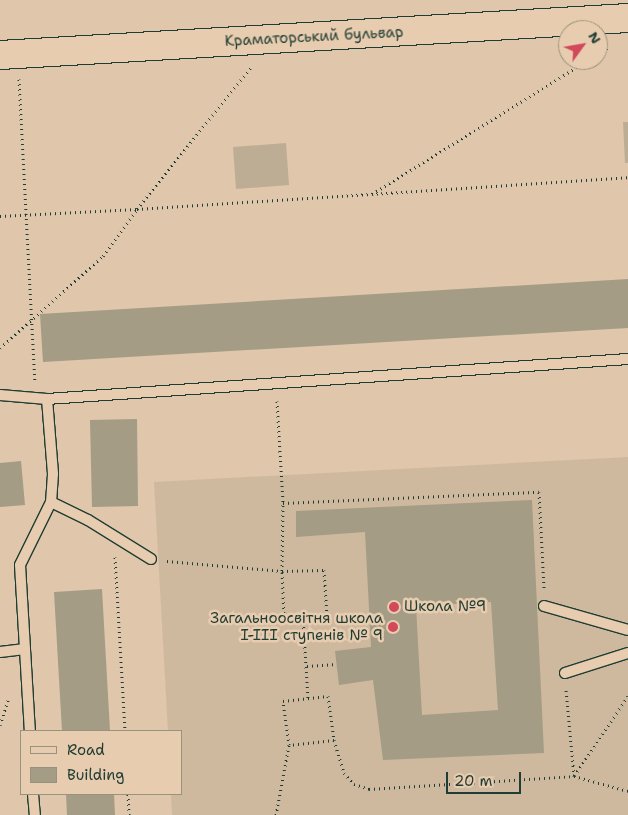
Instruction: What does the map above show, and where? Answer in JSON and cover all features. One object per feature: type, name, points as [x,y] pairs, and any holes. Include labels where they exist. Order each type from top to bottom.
[{"type":"street","name":"Краматорський бульвар","points":[[0,56],[628,18]]},
{"type":"lane","points":[[0,395],[47,399],[628,358]]},
{"type":"lane","points":[[30,730],[20,565],[51,502],[53,474],[47,399]]},
{"type":"lane","points":[[51,502],[88,520],[151,559]]},
{"type":"lane","points":[[544,606],[628,630]]},
{"type":"lane","points":[[0,652],[25,649]]},
{"type":"lane","points":[[565,673],[628,653]]},
{"type":"lane","points":[[33,795],[35,815]]},
{"type":"path","points":[[0,348],[103,256],[137,209],[273,39]]},
{"type":"path","points":[[370,194],[572,70]]},
{"type":"path","points":[[19,76],[36,398]]},
{"type":"path","points":[[0,216],[137,209],[628,177]]},
{"type":"path","points":[[151,559],[282,571],[324,570],[327,616],[284,618],[282,571],[283,503],[276,383]]},
{"type":"path","points":[[283,503],[540,492],[544,606]]},
{"type":"path","points":[[114,536],[124,730]]},
{"type":"path","points":[[303,617],[308,698]]},
{"type":"path","points":[[307,666],[337,664]]},
{"type":"path","points":[[565,673],[574,776]]},
{"type":"path","points":[[276,815],[289,745],[283,701],[328,696],[334,740],[344,773],[354,784],[369,788],[574,776],[628,791]]},
{"type":"path","points":[[574,776],[628,696]]},
{"type":"path","points":[[289,745],[334,740]]},
{"type":"path","points":[[128,795],[129,815]]},
{"type":"shaded area","points":[[623,122],[628,122],[628,163],[625,163]]},
{"type":"shaded area","points":[[286,143],[289,185],[236,189],[233,147]]},
{"type":"shaded area","name":"Школа №9","points":[[628,457],[628,815],[172,815],[171,795],[182,795],[182,730],[168,730],[154,482]]},
{"type":"building","points":[[628,279],[628,328],[43,362],[40,314]]},
{"type":"building","points":[[137,419],[138,506],[92,507],[90,420]]},
{"type":"building","points":[[21,461],[25,505],[0,507],[0,463]]},
{"type":"building","name":"Загальноосвітня школа І-ІІІ ступенів № 9","points":[[532,500],[544,753],[383,760],[373,680],[339,685],[335,651],[371,647],[365,532],[296,537],[296,511]],"holes":[[[491,602],[498,710],[422,715],[416,606]]]},
{"type":"building","points":[[102,589],[110,730],[62,730],[54,592]]},
{"type":"building","points":[[66,795],[114,795],[115,815],[67,815]]},
{"type":"place","name":"Школа №9","points":[[394,607]]},
{"type":"place","name":"Загальноосвітня школа І-ІІІ ступенів № 9","points":[[393,627]]}]
